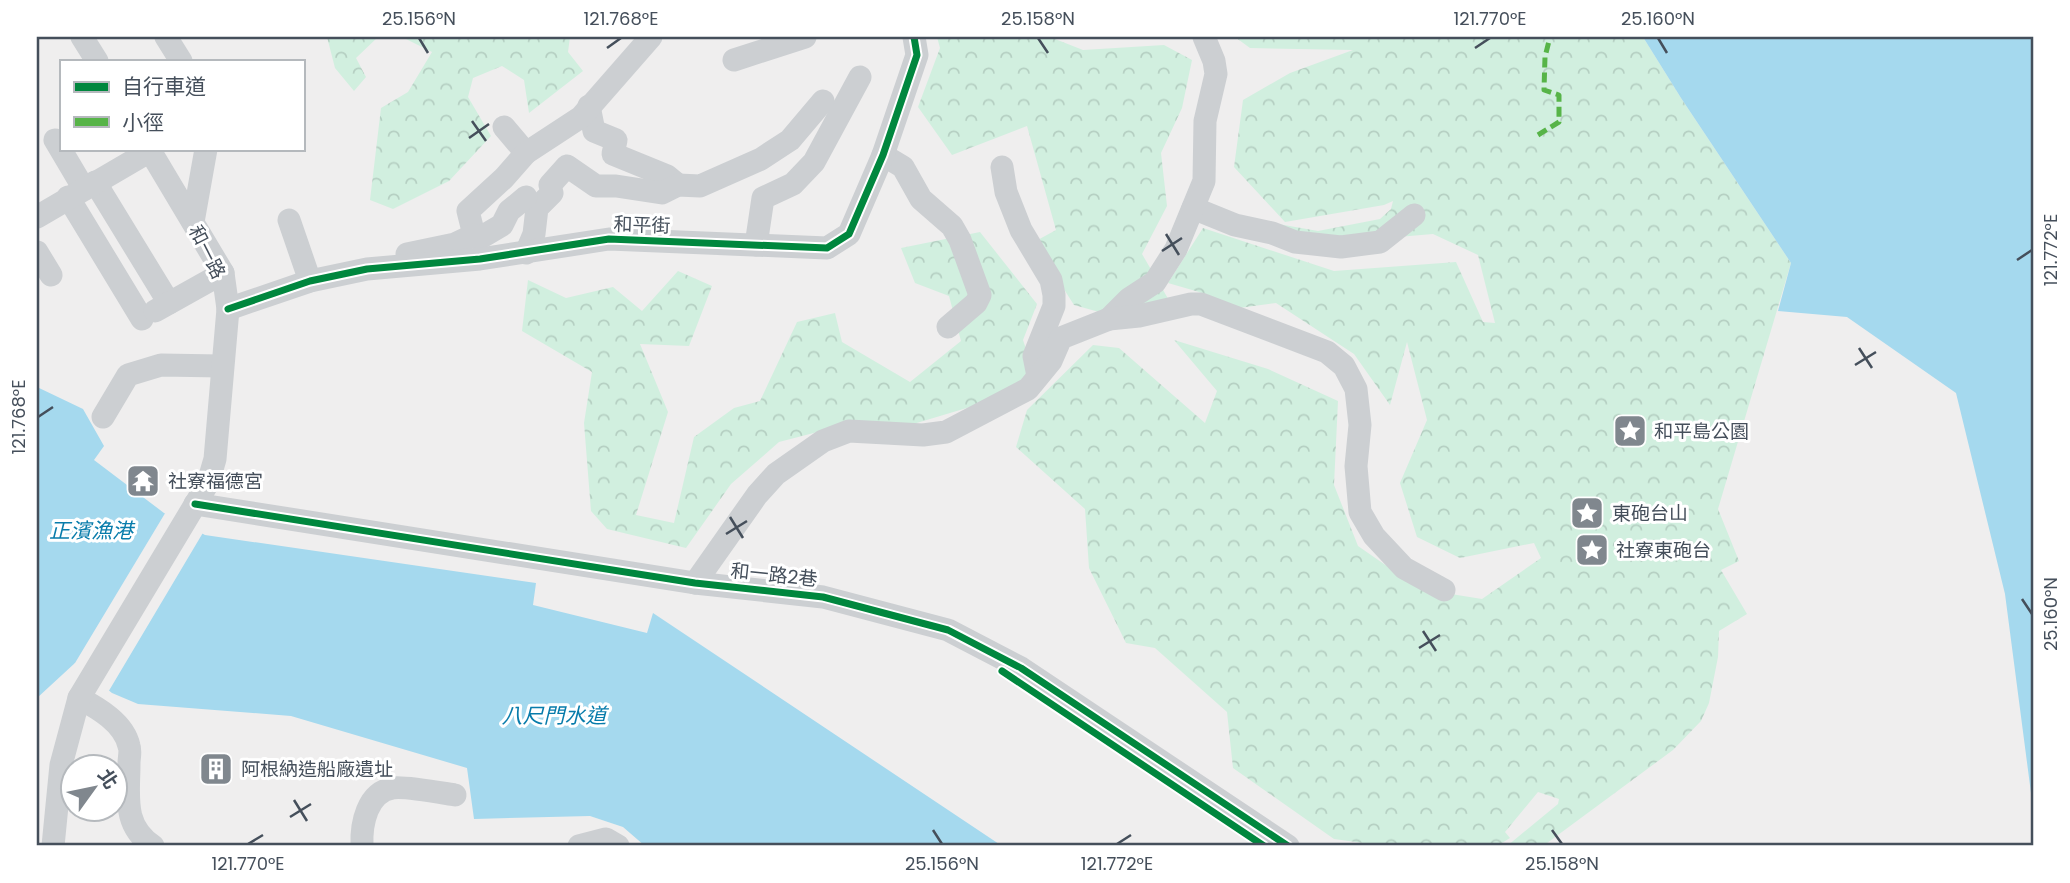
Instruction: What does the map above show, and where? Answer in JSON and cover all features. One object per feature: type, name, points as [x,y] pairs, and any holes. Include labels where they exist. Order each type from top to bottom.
[{"type":"street","points":[[82,37],[96,60]]},
{"type":"street","points":[[166,37],[180,60]]},
{"type":"street","points":[[526,197],[509,211],[502,225],[480,238],[474,235],[468,211],[504,178],[526,153],[581,117],[650,37]]},
{"type":"street","points":[[734,60],[805,37]]},
{"type":"street","name":"和平街","points":[[228,309],[310,281],[368,269],[458,262],[608,239],[827,248],[849,233],[883,155],[917,55],[914,37]]},
{"type":"street","points":[[1109,320],[1129,299],[1155,282],[1176,249],[1203,181],[1205,121],[1216,74],[1214,61],[1204,37]]},
{"type":"street","points":[[757,244],[763,198],[793,184],[814,162],[860,78]]},
{"type":"street","points":[[526,253],[534,234],[537,208],[552,193],[550,185],[567,166],[596,186],[663,193],[678,185],[700,186],[761,159],[790,140],[823,101]]},
{"type":"street","points":[[589,106],[594,131],[616,140],[613,154],[667,176],[678,185]]},
{"type":"street","points":[[505,127],[526,153]]},
{"type":"street","points":[[55,140],[60,149]]},
{"type":"street","points":[[61,150],[82,189],[136,322],[223,273]]},
{"type":"street","points":[[37,217],[149,150]]},
{"type":"street","name":"和一路","points":[[53,846],[61,765],[79,698],[208,484],[215,459],[228,309],[223,273],[149,150]]},
{"type":"street","points":[[193,222],[206,150]]},
{"type":"street","points":[[883,155],[903,167],[921,199],[953,226],[960,240],[980,295],[976,303],[948,327]]},
{"type":"street","points":[[1002,167],[1006,192],[1021,230],[1051,280],[1054,295],[1054,306],[1034,356],[1038,376]]},
{"type":"street","points":[[82,189],[169,303]]},
{"type":"street","points":[[1193,208],[1235,225],[1272,233],[1295,242],[1341,247],[1380,242],[1414,215]]},
{"type":"street","points":[[289,220],[310,281]]},
{"type":"street","points":[[368,269],[394,257],[455,244],[474,235]]},
{"type":"street","points":[[37,252],[51,275]]},
{"type":"street","points":[[695,583],[757,495],[776,474],[823,441],[849,431],[923,435],[946,432],[1028,389],[1051,361],[1061,338],[1109,320],[1201,304],[1327,352],[1345,366],[1356,389],[1360,425],[1356,466],[1360,512],[1374,536],[1404,568],[1444,590]]},
{"type":"street","points":[[103,417],[128,375],[161,365],[221,366]]},
{"type":"street","name":"和一路2巷","points":[[193,508],[695,583],[823,597],[948,630],[1021,668],[1288,846]]},
{"type":"street","points":[[79,698],[100,709],[119,727],[129,746],[129,812],[134,829],[153,846]]},
{"type":"street","points":[[362,846],[361,828],[373,799],[393,788],[455,795]]},
{"type":"street","points":[[579,846],[606,839],[618,846]]},
{"type":"green space","points":[[327,37],[378,37],[356,58],[366,77],[354,91],[335,68]]},
{"type":"green space","points":[[402,37],[570,37],[568,52],[583,71],[529,113],[524,80],[502,66],[473,78],[468,97],[491,136],[449,181],[393,209],[370,200],[381,108],[408,92],[432,52]]},
{"type":"green space","points":[[937,37],[1050,37],[1083,50],[1164,45],[1192,60],[1182,108],[1161,153],[1167,206],[1142,254],[1170,302],[1099,312],[1074,305],[1034,242],[1056,230],[1027,126],[952,155],[918,107],[940,48]]},
{"type":"green space","points":[[1235,37],[1643,37],[1791,263],[1718,509],[1739,561],[1721,570],[1747,614],[1719,631],[1718,657],[1709,703],[1701,721],[1673,750],[1543,846],[1507,846],[1558,804],[1559,799],[1538,792],[1505,832],[1510,838],[1497,846],[1385,846],[1334,839],[1233,768],[1227,712],[1155,648],[1126,643],[1089,568],[1085,509],[1016,447],[1027,410],[1093,345],[1119,348],[1205,423],[1217,391],[1174,340],[1268,369],[1338,401],[1334,485],[1358,546],[1420,589],[1482,599],[1541,558],[1534,543],[1460,558],[1417,537],[1400,483],[1427,420],[1407,342],[1390,405],[1354,354],[1276,303],[1239,308],[1168,283],[1203,228],[1334,271],[1456,262],[1483,322],[1495,323],[1478,255],[1433,234],[1304,245],[1239,217],[1318,231],[1380,219],[1391,209],[1393,201],[1384,205],[1285,222],[1234,167],[1243,100],[1290,73],[1353,50],[1250,48]]},
{"type":"green space","points":[[980,232],[1037,304],[1023,340],[1029,358],[1030,377],[990,401],[900,428],[856,422],[779,442],[731,484],[686,548],[607,529],[591,511],[584,423],[592,372],[522,331],[528,280],[566,298],[613,287],[642,311],[678,271],[712,286],[689,346],[640,344],[668,412],[636,515],[674,523],[694,437],[734,408],[760,401],[797,322],[835,313],[842,342],[910,382],[961,341],[949,296],[915,283],[901,248]]},
{"type":"water","points":[[1643,37],[2033,37],[2033,795],[2005,594],[1956,393],[1847,317],[1778,311],[1791,263]]},
{"type":"water","name":"八尺門水道","points":[[37,387],[83,409],[104,446],[94,460],[164,513],[205,535],[536,583],[533,605],[647,633],[653,613],[1002,846],[645,846],[623,827],[590,816],[474,819],[467,768],[291,716],[138,704],[112,693],[75,663],[37,698]]},
{"type":"pier","points":[[167,510],[204,531],[107,694],[75,668],[69,673]]},
{"type":"marked path","points":[[1538,135],[1559,122],[1559,95],[1544,90],[1545,57],[1550,37]]},
{"type":"cycle path","points":[[228,309],[310,281],[367,269],[480,259],[609,239],[827,248],[849,234],[883,155],[917,55],[914,37]]},
{"type":"cycle path","points":[[195,504],[695,583],[823,597],[948,630],[1021,668],[1288,846]]},
{"type":"cycle path","points":[[1002,671],[1264,846]]},
{"type":"place","name":"和平島公園","points":[[1630,431]]},
{"type":"place","name":"社寮福德宮","points":[[143,481]]},
{"type":"place","name":"東砲台山","points":[[1587,513]]},
{"type":"place","name":"社寮東砲台","points":[[1592,550]]},
{"type":"place","name":"阿根納造船廠遺址","points":[[216,769]]},
{"type":"water label","name":"正濱漁港","points":[[91,530]]}]
